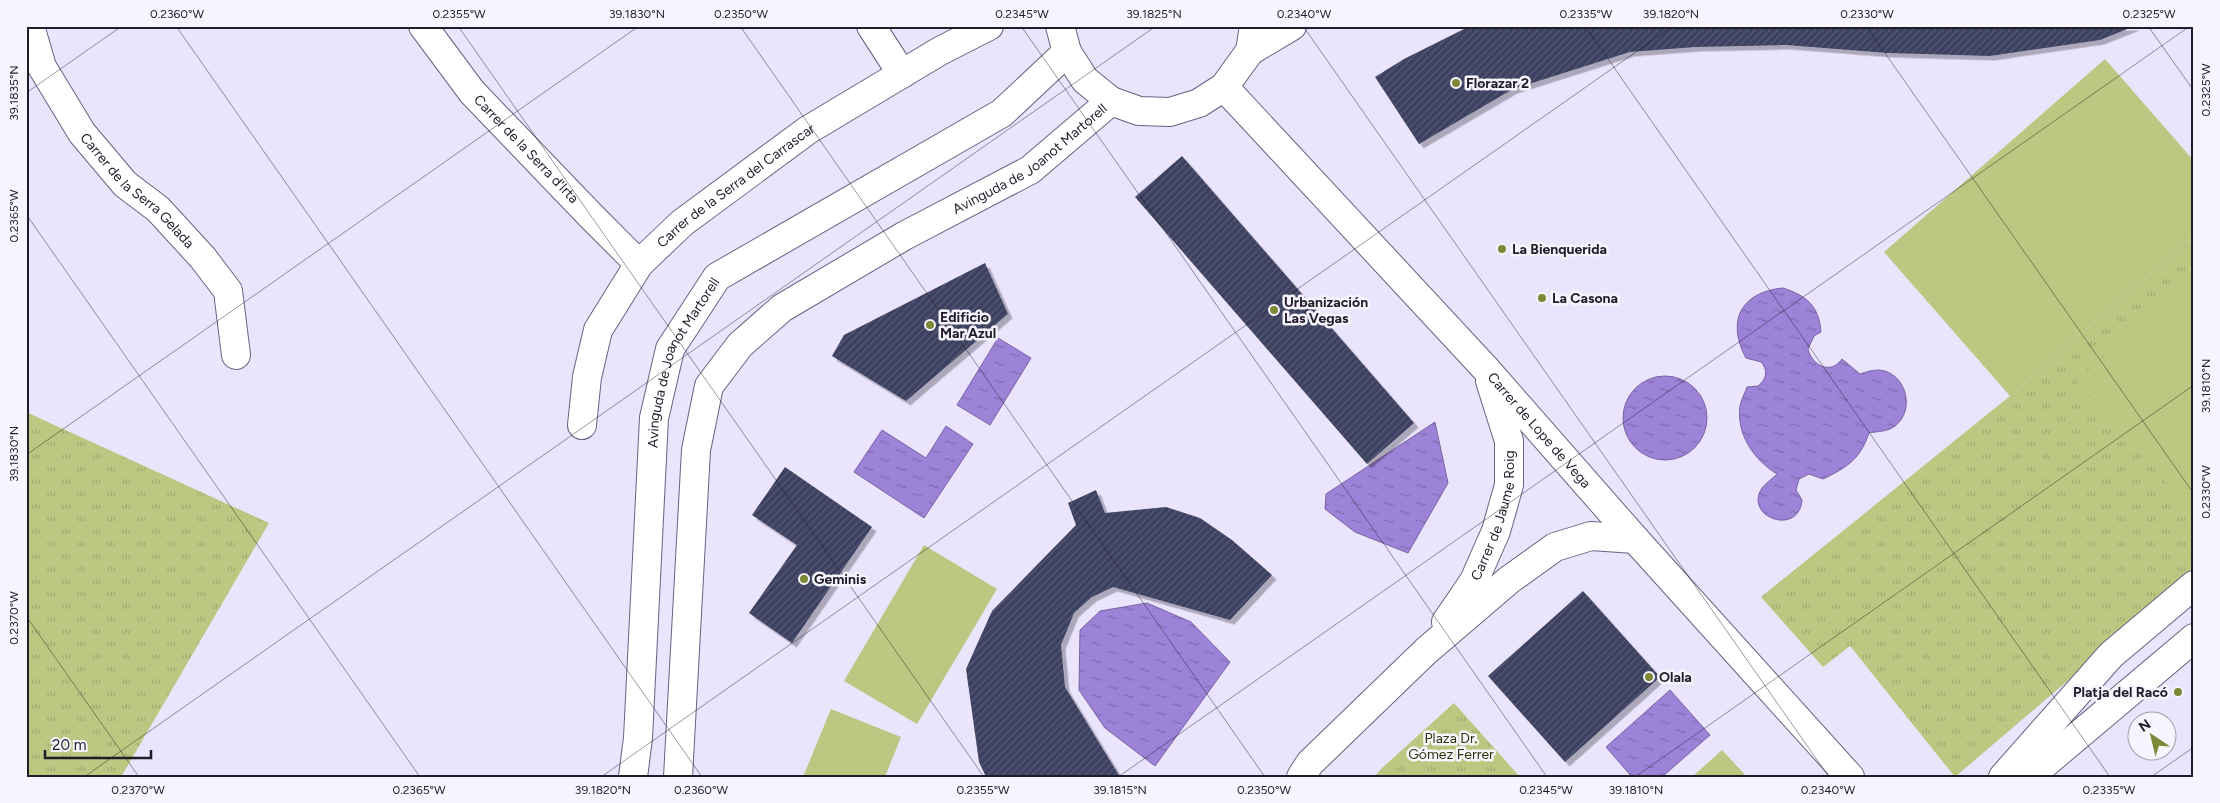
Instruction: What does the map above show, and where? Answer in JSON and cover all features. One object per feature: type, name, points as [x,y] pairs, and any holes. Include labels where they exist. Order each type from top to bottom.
[{"type":"street","name":"Carrer de la Serra Gelada","points":[[30,26],[42,67],[82,133],[125,184],[158,209],[203,258],[228,291],[236,355]]},
{"type":"street","name":"Carrer de la Serra d'Irta","points":[[423,26],[472,92],[639,264]]},
{"type":"street","points":[[871,26],[902,74]]},
{"type":"street","name":"Carrer de la Serra del Carrascar","points":[[582,426],[587,377],[598,330],[639,264],[682,223],[808,130],[902,74],[989,26]]},
{"type":"street","points":[[1060,26],[1067,52],[1085,80],[1111,101],[1139,111],[1170,112],[1199,103],[1224,87],[1252,39],[1292,26]]},
{"type":"street","name":"Avinguda de Joanot Martorell","points":[[633,777],[638,738],[654,418],[670,349],[717,277],[1002,113],[1067,52]]},
{"type":"street","name":"Carrer de Lope de Vega","points":[[1224,87],[1485,368],[1635,539],[1850,777]]},
{"type":"street","name":"Avinguda de Joanot Martorell","points":[[678,777],[696,450],[709,386],[740,345],[782,308],[904,236],[1030,170],[1111,101]]},
{"type":"street","name":"Carrer de Jaume Roig","points":[[1426,651],[1474,581],[1496,531],[1509,485],[1509,441],[1485,368]]},
{"type":"street","name":"Carrer de Jaume Roig","points":[[1301,777],[1310,763],[1426,651],[1509,580],[1555,547],[1591,536],[1635,539]]},
{"type":"street","points":[[2003,777],[2111,655],[2194,585]]},
{"type":"street","points":[[2028,777],[2194,638]]},
{"type":"green space","points":[[2105,59],[2194,161],[2194,236],[2010,396],[1884,252]]},
{"type":"green space","points":[[2194,236],[2194,573],[1955,777],[1850,646],[1823,667],[1761,597],[2010,396]]},
{"type":"green space","points":[[2190,279],[2194,283],[2194,513],[2076,381]]},
{"type":"green space","points":[[26,412],[269,523],[121,777],[26,777]]},
{"type":"green space","points":[[924,545],[997,589],[917,724],[844,681]]},
{"type":"green space","name":"Plaza Dr. Gómez Ferrer","points":[[1454,703],[1520,777],[1374,777],[1382,768]]},
{"type":"green space","points":[[831,709],[901,737],[885,777],[803,777]]},
{"type":"green space","points":[[1722,750],[1747,777],[1692,777]]},
{"type":"water","points":[[1783,288],[1805,299],[1818,315],[1821,332],[1814,336],[1808,349],[1813,360],[1822,366],[1833,367],[1842,359],[1860,374],[1876,370],[1888,372],[1896,377],[1901,384],[1906,402],[1905,411],[1895,426],[1886,430],[1869,433],[1862,449],[1846,466],[1823,479],[1809,474],[1799,479],[1796,490],[1802,500],[1799,511],[1792,518],[1783,520],[1774,519],[1760,507],[1758,498],[1762,488],[1777,474],[1754,454],[1748,445],[1739,416],[1747,387],[1758,386],[1765,377],[1766,371],[1761,362],[1746,358],[1737,332],[1741,311],[1748,302],[1757,295]]},
{"type":"water","points":[[998,338],[1031,358],[990,425],[957,405]]},
{"type":"water","points":[[1665,376],[1681,379],[1695,388],[1704,402],[1707,418],[1704,434],[1695,448],[1681,457],[1665,460],[1649,457],[1635,448],[1626,434],[1623,418],[1626,402],[1635,388],[1649,379]]},
{"type":"water","points":[[1435,422],[1448,483],[1408,553],[1355,532],[1325,509],[1326,494]]},
{"type":"water","points":[[946,426],[973,444],[924,518],[854,472],[882,430],[926,458]]},
{"type":"water","points":[[1147,603],[1191,622],[1230,662],[1155,766],[1105,728],[1079,690],[1080,630],[1100,611]]},
{"type":"water","points":[[1670,690],[1710,735],[1662,777],[1632,777],[1606,747]]},
{"type":"building","name":"Florazar 2","points":[[1470,26],[2135,26],[2100,40],[1990,56],[1887,53],[1786,45],[1696,47],[1630,52],[1513,89],[1419,144],[1375,77],[1404,59]]},
{"type":"building","name":"Urbanización Las Vegas","points":[[1182,156],[1414,423],[1367,464],[1135,197]]},
{"type":"building","name":"Edificio Mar Azul","points":[[985,263],[1008,314],[906,401],[832,356],[844,335]]},
{"type":"building","name":"Geminis","points":[[785,467],[872,527],[792,643],[749,613],[797,545],[752,515]]},
{"type":"building","points":[[1096,490],[1105,513],[1166,507],[1200,518],[1232,540],[1272,575],[1230,620],[1113,587],[1092,597],[1074,613],[1061,645],[1065,687],[1120,777],[986,777],[979,762],[966,669],[992,611],[1076,525],[1068,503]]},
{"type":"building","points":[[1583,591],[1660,677],[1565,762],[1488,676]]},
{"type":"place","name":"Florazar 2","points":[[1456,83]]},
{"type":"place","name":"La Bienquerida","points":[[1502,249]]},
{"type":"place","name":"La Casona","points":[[1542,298]]},
{"type":"place","name":"Urbanización Las Vegas","points":[[1274,310]]},
{"type":"place","name":"Edificio Mar Azul","points":[[930,325]]},
{"type":"place","name":"Geminis","points":[[804,579]]},
{"type":"place","name":"Olala","points":[[1649,677]]},
{"type":"place","name":"Platja del Racó","points":[[2178,692]]}]
